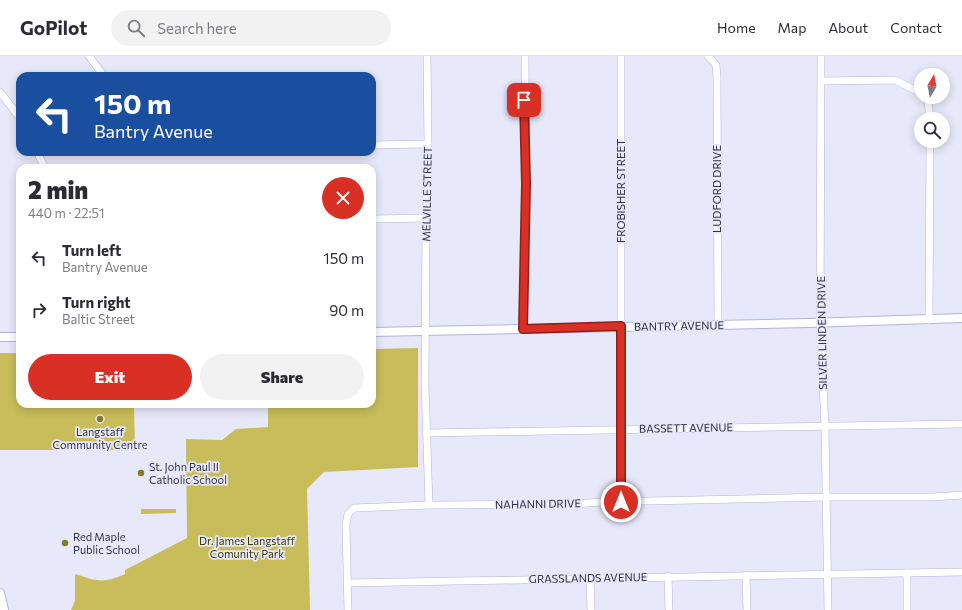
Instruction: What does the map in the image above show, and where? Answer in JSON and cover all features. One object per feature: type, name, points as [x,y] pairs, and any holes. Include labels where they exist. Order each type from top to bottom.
[{"type":"street","points":[[89,56],[101,72]]},
{"type":"street","name":"MELVILLE STREET","points":[[427,56],[428,144],[425,385],[428,433],[429,505]]},
{"type":"street","points":[[523,329],[526,184],[525,56]]},
{"type":"street","name":"FROBISHER STREET","points":[[621,502],[622,56]]},
{"type":"street","name":"LUDFORD DRIVE","points":[[708,56],[716,65],[717,77],[718,325]]},
{"type":"street","name":"SILVER LINDEN DRIVE","points":[[821,56],[820,323],[825,426],[828,610]]},
{"type":"street","points":[[822,81],[895,80],[914,90]]},
{"type":"street","points":[[0,92],[16,113]]},
{"type":"street","points":[[376,145],[428,144]]},
{"type":"street","points":[[929,320],[930,148]]},
{"type":"street","points":[[376,219],[426,218]]},
{"type":"street","name":"BANTRY AVENUE","points":[[376,332],[820,323],[962,318]]},
{"type":"street","points":[[0,337],[16,337]]},
{"type":"street","name":"BASSETT AVENUE","points":[[428,433],[962,424]]},
{"type":"street","name":"NAHANNI DRIVE","points":[[348,610],[346,525],[348,514],[354,508],[429,505],[507,505],[826,497],[933,497],[962,495]]},
{"type":"street","name":"GRASSLANDS AVENUE","points":[[348,583],[590,579],[668,576],[962,572]]},
{"type":"street","points":[[907,573],[907,610]]},
{"type":"street","points":[[746,575],[747,610]]},
{"type":"street","points":[[668,576],[669,610]]},
{"type":"street","points":[[590,579],[591,610]]},
{"type":"street","points":[[0,593],[4,610]]},
{"type":"green space","name":"Dr. James Langstaff Comunity Park","points":[[418,348],[418,467],[324,472],[307,489],[310,610],[71,610],[75,601],[75,574],[95,580],[111,579],[125,574],[125,570],[187,538],[186,439],[222,440],[236,429],[268,427],[268,408],[376,408],[376,349]]},
{"type":"green space","points":[[0,353],[16,353],[16,408],[134,408],[135,448],[123,450],[0,450]]},
{"type":"green space","points":[[141,509],[176,509],[176,513],[141,514]]},
{"type":"place","name":"Langstaff Community Centre","points":[[100,419]]},
{"type":"place","name":"St. John Paul II Catholic School","points":[[141,473]]},
{"type":"place","name":"Red Maple Public School","points":[[65,543]]},
{"type":"route","points":[[524,100],[526,184],[523,329],[621,326],[621,502]]}]
